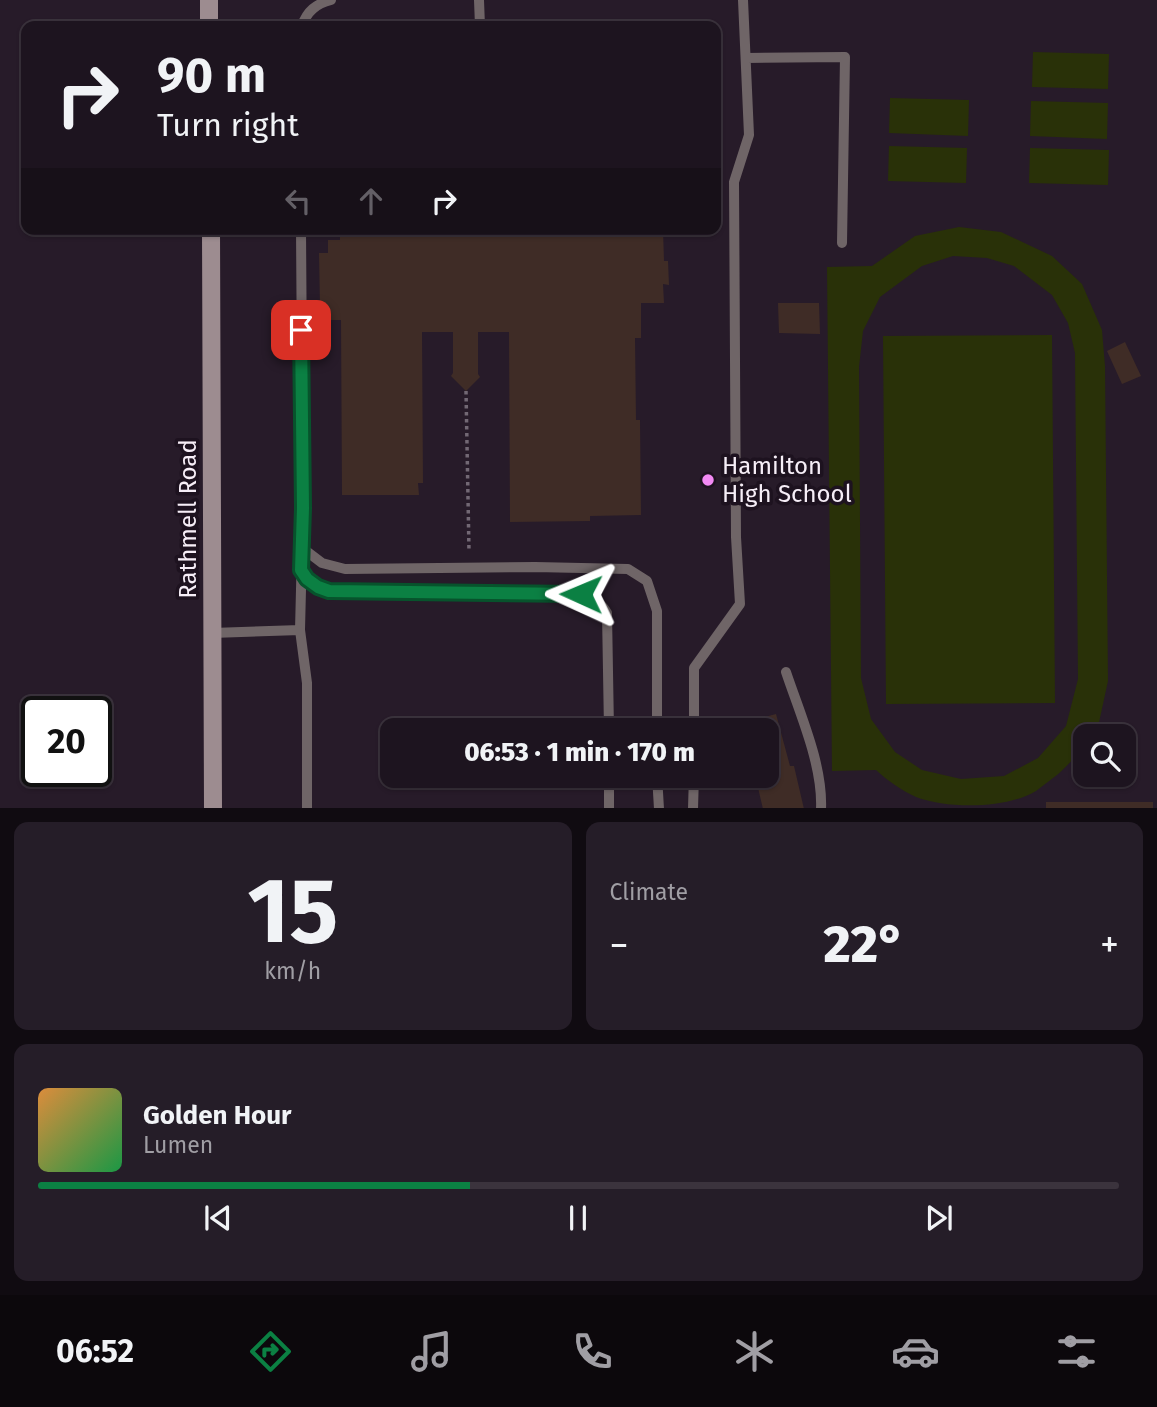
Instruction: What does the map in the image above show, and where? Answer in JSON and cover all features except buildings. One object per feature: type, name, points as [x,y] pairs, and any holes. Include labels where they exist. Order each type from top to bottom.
[{"type":"street","points":[[209,0],[209,21]]},
{"type":"street","name":"Rathmell Road","points":[[211,235],[214,808]]},
{"type":"lane","points":[[305,21],[311,9],[331,0]]},
{"type":"lane","points":[[479,0],[480,21]]},
{"type":"lane","points":[[694,718],[694,668],[740,604],[736,537],[734,182],[749,135],[744,0]]},
{"type":"lane","points":[[746,58],[845,57],[842,243]]},
{"type":"lane","points":[[301,235],[303,481],[300,630],[307,683],[307,808]]},
{"type":"lane","points":[[301,547],[322,563],[345,569],[628,569],[647,581],[657,611],[657,718]]},
{"type":"lane","points":[[301,570],[307,579],[329,591],[581,594],[595,600],[603,605],[607,613],[609,718]]},
{"type":"lane","points":[[212,633],[300,630]]},
{"type":"lane","points":[[786,672],[819,773],[821,808]]},
{"type":"lane","points":[[609,788],[609,808]]},
{"type":"lane","points":[[658,788],[659,808]]},
{"type":"lane","points":[[693,808],[694,788]]},
{"type":"path","points":[[466,391],[469,567]]},
{"type":"green space","points":[[1033,52],[1109,54],[1108,89],[1032,87]]},
{"type":"green space","points":[[890,98],[969,100],[968,136],[889,133]]},
{"type":"green space","points":[[1031,101],[1108,103],[1107,139],[1030,136]]},
{"type":"green space","points":[[889,146],[967,148],[966,183],[888,181]]},
{"type":"green space","points":[[1030,148],[1109,150],[1108,185],[1029,183]]},
{"type":"green space","points":[[959,227],[1001,232],[1052,256],[1082,284],[1102,330],[1105,366],[1108,681],[1099,724],[1073,724],[1073,759],[1039,789],[1024,797],[993,804],[944,804],[916,797],[890,782],[876,770],[832,771],[827,267],[872,266],[915,236]],"holes":[[[953,256],[987,258],[1014,266],[1052,295],[1068,323],[1075,353],[1078,679],[1066,726],[1038,758],[1004,776],[961,779],[922,770],[895,752],[871,719],[861,678],[859,367],[863,331],[880,297],[922,266]]]},
{"type":"green space","points":[[1052,335],[1055,703],[886,704],[883,336]]},
{"type":"place","name":"Hamilton High School","points":[[708,480]]},
{"type":"route","points":[[301,330],[301,570],[307,579],[329,591],[581,594]]}]
